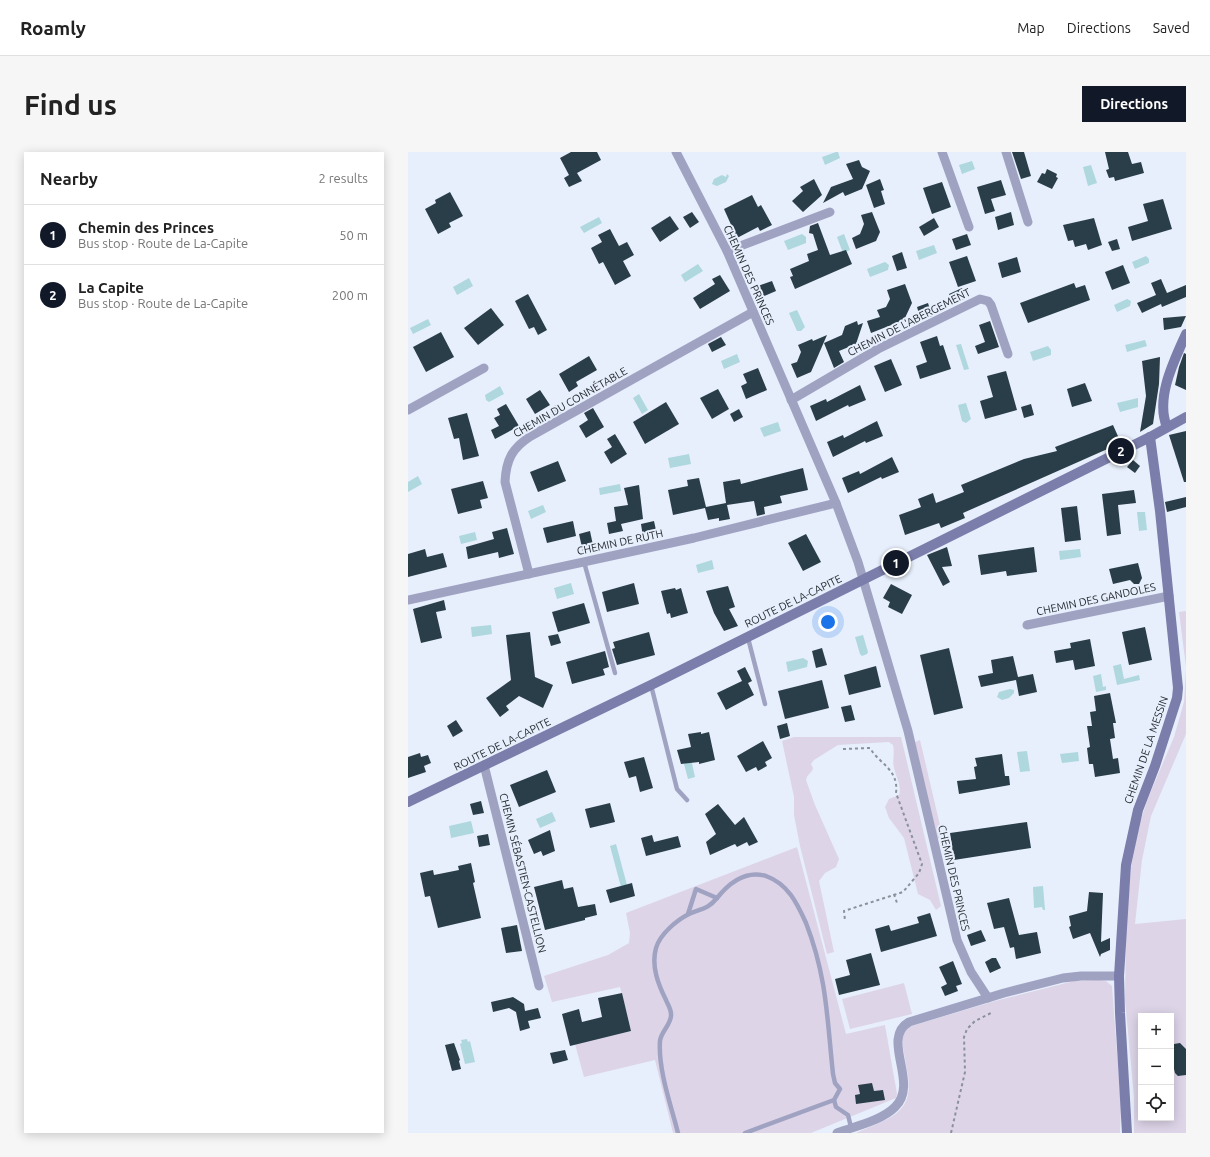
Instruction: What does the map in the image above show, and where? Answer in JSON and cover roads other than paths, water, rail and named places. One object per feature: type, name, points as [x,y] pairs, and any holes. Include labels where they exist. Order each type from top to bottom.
[{"type":"street","name":"CHEMIN DES PRINCES","points":[[676,152],[727,251],[836,503],[862,579],[908,731],[957,940],[971,972],[988,998]]},
{"type":"street","points":[[942,152],[969,227]]},
{"type":"street","points":[[1006,152],[1028,222]]},
{"type":"street","points":[[727,251],[830,212]]},
{"type":"street","name":"CHEMIN DE L'ABERGEMENT","points":[[791,400],[878,349],[980,299],[988,301],[991,305],[1008,354]]},
{"type":"street","name":"CHEMIN DU CONNÉTABLE","points":[[529,574],[505,482],[505,468],[514,448],[531,436],[753,312]]},
{"type":"street","points":[[1167,427],[1163,409],[1167,382],[1186,334]]},
{"type":"street","points":[[408,410],[484,368]]},
{"type":"street","name":"ROUTE DE LA-CAPITE","points":[[408,802],[651,685],[1150,437],[1186,417]]},
{"type":"street","name":"CHEMIN DE LA MESSIN","points":[[1119,976],[1128,848],[1138,810],[1155,766],[1178,693],[1179,677],[1150,437]]},
{"type":"street","name":"CHEMIN DE RUTH","points":[[408,600],[694,538],[836,503]]},
{"type":"street","name":"CHEMIN DES GANDOLES","points":[[1027,625],[1169,596]]},
{"type":"street","name":"CHEMIN SÉBASTIEN-CASTELLION","points":[[484,766],[539,986]]},
{"type":"street","points":[[836,1133],[889,1112],[900,1101],[904,1082],[898,1039],[902,1027],[916,1019],[1063,978],[1080,976],[1119,976],[1127,1133]]},
{"type":"lane","points":[[584,562],[615,673]]},
{"type":"lane","points":[[747,636],[765,704]]},
{"type":"lane","points":[[651,685],[677,789],[687,800]]},
{"type":"lane","points":[[678,1133],[661,1062],[660,1039],[670,1021],[672,1013],[657,978],[654,961],[656,948],[660,938],[688,914],[709,907],[736,881],[754,874],[775,880],[793,897],[812,939],[824,983],[833,1074],[835,1083],[840,1089],[834,1100],[745,1133]]},
{"type":"lane","points":[[688,914],[696,889],[717,898]]},
{"type":"lane","points":[[834,1100],[836,1107],[848,1115],[851,1127]]},
{"type":"place","name":"La Capite","points":[[1121,451]]},
{"type":"place","name":"Chemin des Princes","points":[[896,563]]}]
